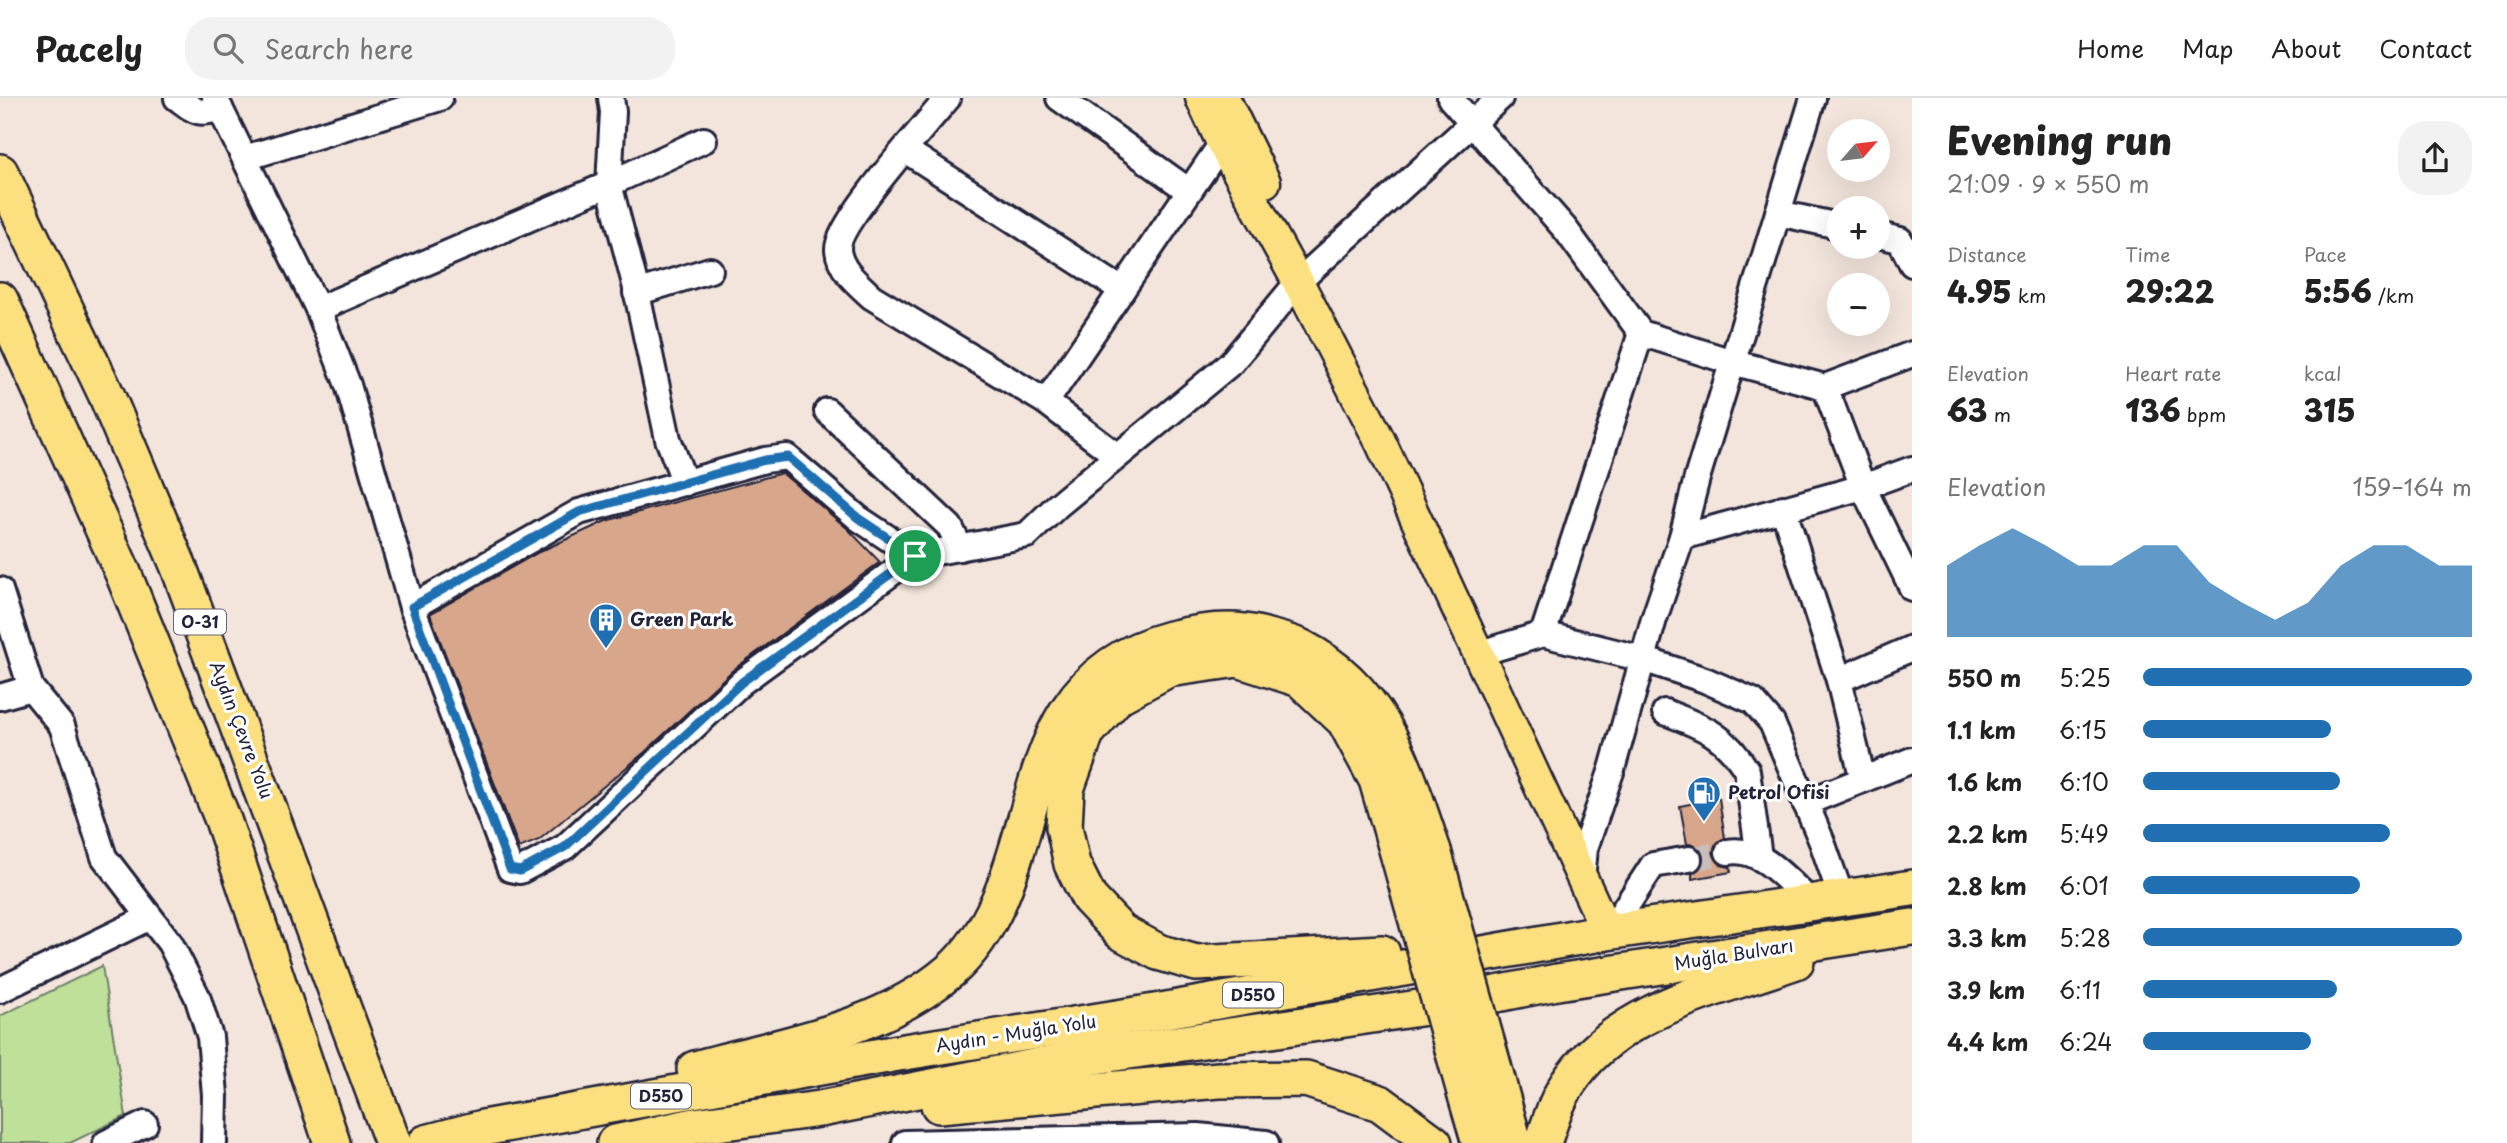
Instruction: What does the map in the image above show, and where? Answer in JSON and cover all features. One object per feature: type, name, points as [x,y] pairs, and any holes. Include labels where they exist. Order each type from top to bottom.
[{"type":"highway","name":"Aydın Çevre Yolu","points":[[0,172],[106,394],[178,565],[373,1083],[393,1143]]},
{"type":"highway","name":"O-31","points":[[0,300],[123,573],[223,820],[332,1143]]},
{"type":"highway","points":[[483,1128],[860,1023],[897,1007],[925,989],[950,970],[976,943],[996,908],[1013,864],[1037,774],[1052,737],[1089,685],[1148,645],[1198,632],[1251,632],[1300,647],[1338,671],[1368,701],[1392,738],[1416,855],[1481,1086],[1514,1143]]},
{"type":"highway","points":[[1416,855],[1345,721],[1300,679],[1238,659],[1168,668],[1118,696],[1086,733],[1066,789],[1064,827],[1072,864],[1090,898],[1121,932],[1158,951],[1196,962],[1392,952],[1517,937],[1604,933]]},
{"type":"highway","name":"D550","points":[[1604,933],[1912,888]]},
{"type":"highway","points":[[1543,1143],[1555,1104],[1574,1074],[1602,1045],[1635,1023],[1667,1006],[1895,929]]},
{"type":"highway","name":"Muğla Bulvarı","points":[[1557,982],[1895,929]]},
{"type":"highway","name":"Aydın - Muğla Yolu","points":[[426,1143],[483,1128],[898,1053],[1174,1009],[1604,933]]},
{"type":"highway","name":"Aydın - Muğla Yolu","points":[[615,1143],[694,1126],[820,1109],[1075,1059],[1446,1004],[1557,982]]},
{"type":"highway","points":[[820,1109],[958,1104],[1219,1080],[1306,1079],[1380,1103],[1434,1143]]},
{"type":"highway","points":[[1480,1143],[1481,1086]]},
{"type":"highway","points":[[316,1095],[326,1143]]},
{"type":"main road","points":[[1201,98],[1232,114],[1298,282],[1380,442],[1582,879],[1604,933]]},
{"type":"street","points":[[177,98],[198,112],[205,113],[218,103],[318,309],[348,385],[412,607],[510,869],[520,871],[565,847],[742,682],[915,556],[1027,535],[1057,506],[1231,363],[1298,282],[1500,98]]},
{"type":"street","points":[[245,158],[440,98]]},
{"type":"street","points":[[611,98],[613,112],[609,184],[668,439],[685,482]]},
{"type":"street","points":[[948,98],[843,231],[838,248],[848,274],[872,297],[1046,402],[1117,456]]},
{"type":"street","points":[[1059,98],[1189,191]]},
{"type":"street","points":[[1450,98],[1566,230],[1641,333],[1732,362],[1825,387],[1912,354]]},
{"type":"street","points":[[1582,879],[1585,848],[1612,769],[1813,98]]},
{"type":"street","points":[[1046,402],[1189,191],[1232,114]]},
{"type":"street","points":[[318,309],[609,184],[704,140]]},
{"type":"street","points":[[905,150],[1122,290]]},
{"type":"street","points":[[1778,213],[1827,223]]},
{"type":"street","points":[[1890,238],[1900,240],[1912,264]]},
{"type":"street","points":[[636,293],[710,270]]},
{"type":"street","points":[[1544,634],[1641,333]]},
{"type":"street","points":[[1825,387],[1863,486],[1912,588]]},
{"type":"street","points":[[827,411],[950,527],[960,548]]},
{"type":"street","points":[[412,607],[579,512],[765,460],[788,457],[858,518],[915,556]]},
{"type":"street","points":[[1682,537],[1912,470]]},
{"type":"street","points":[[1783,508],[1839,680],[1863,780]]},
{"type":"street","points":[[0,590],[31,688],[62,726],[104,857],[170,943],[197,996],[210,1037],[215,1095],[214,1143]]},
{"type":"street","points":[[1477,654],[1544,634],[1643,659],[1705,680],[1753,701],[1772,723],[1805,803],[1827,901]]},
{"type":"street","points":[[1839,680],[1912,648]]},
{"type":"street","points":[[0,698],[31,688]]},
{"type":"street","points":[[1665,712],[1712,731],[1740,760],[1747,771],[1759,857]]},
{"type":"street","points":[[1805,803],[1912,760]]},
{"type":"street","points":[[1727,852],[1738,850],[1759,857],[1827,901]]},
{"type":"street","points":[[1604,933],[1653,866],[1689,859]]},
{"type":"street","points":[[0,990],[150,917]]},
{"type":"street","points":[[106,1143],[145,1124]]},
{"type":"street","points":[[905,1143],[1198,1136],[1266,1143]]},
{"type":"green space","points":[[102,966],[126,1116],[70,1143],[0,1143],[0,1016]]},
{"type":"building","name":"Green Park","points":[[782,473],[848,529],[880,562],[733,670],[645,752],[539,840],[519,848],[430,614],[539,552],[606,521]]},
{"type":"building","points":[[1719,798],[1725,838],[1715,845],[1713,853],[1721,865],[1730,867],[1731,872],[1692,879],[1692,874],[1703,865],[1703,856],[1695,845],[1687,844],[1680,806]]},
{"type":"tunnel","points":[[1689,859],[1728,852]]},
{"type":"place","name":"Green Park","points":[[606,650]]},
{"type":"place","name":"Petrol Ofisi","points":[[1704,823]]},
{"type":"route","points":[[788,457],[858,518],[915,556],[742,682],[565,847],[520,871],[510,869],[412,607],[579,512],[765,460],[788,457]]}]
